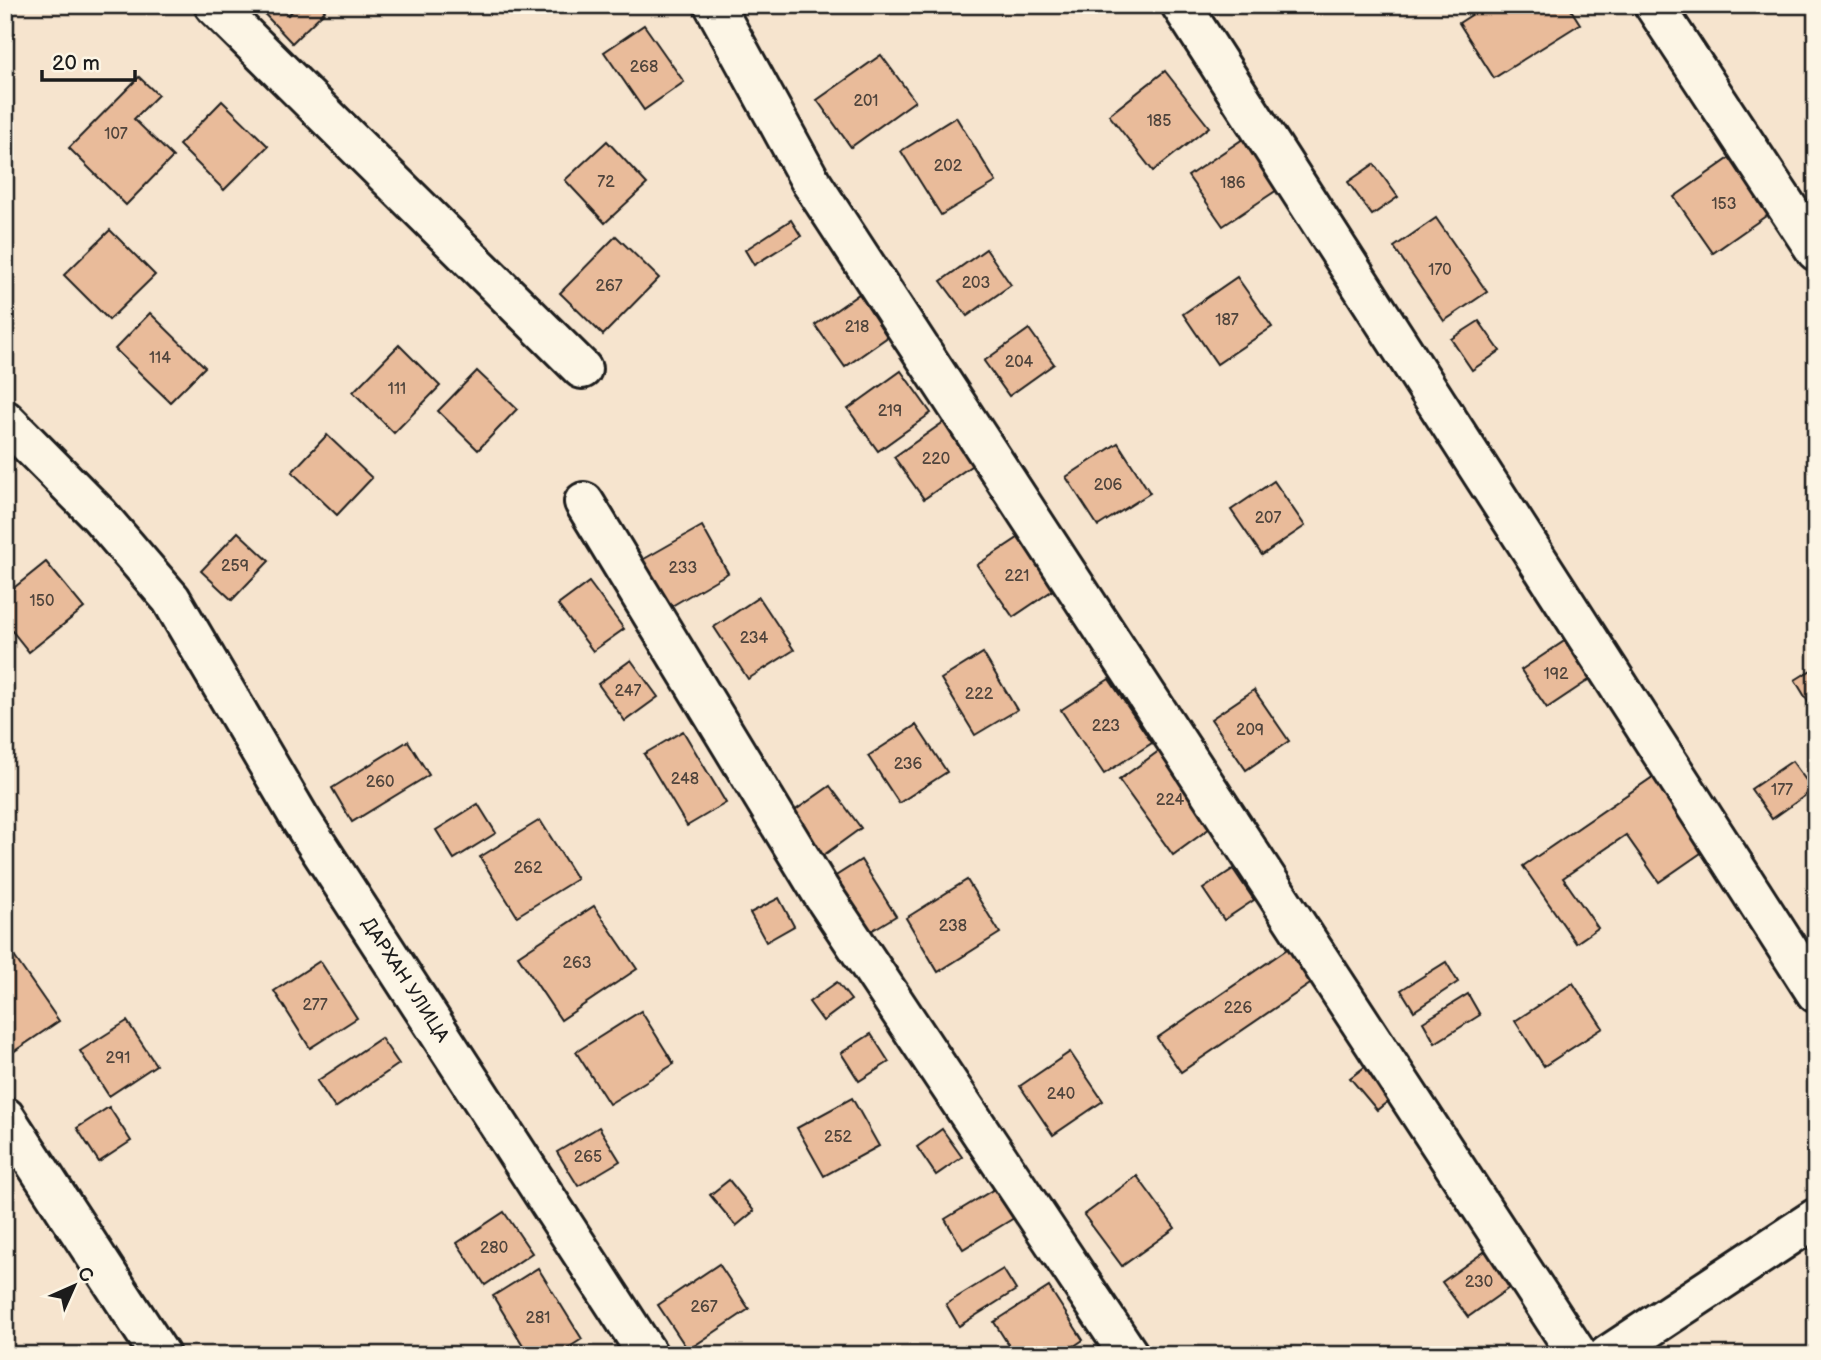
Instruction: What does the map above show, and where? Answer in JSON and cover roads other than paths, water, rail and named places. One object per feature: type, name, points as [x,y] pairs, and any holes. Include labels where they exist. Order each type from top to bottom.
[{"type":"street","points":[[214,5],[582,369]]},
{"type":"street","points":[[714,5],[811,182],[1578,1355]]},
{"type":"street","points":[[1181,5],[1816,993]]},
{"type":"street","points":[[1654,5],[1816,251]]},
{"type":"street","name":"ДАРХАН УЛИЦА","points":[[5,419],[99,515],[171,599],[299,817],[648,1355]]},
{"type":"street","points":[[584,502],[821,892],[1129,1355]]},
{"type":"street","points":[[5,1117],[160,1355]]},
{"type":"street","points":[[1608,1355],[1816,1218]]}]
